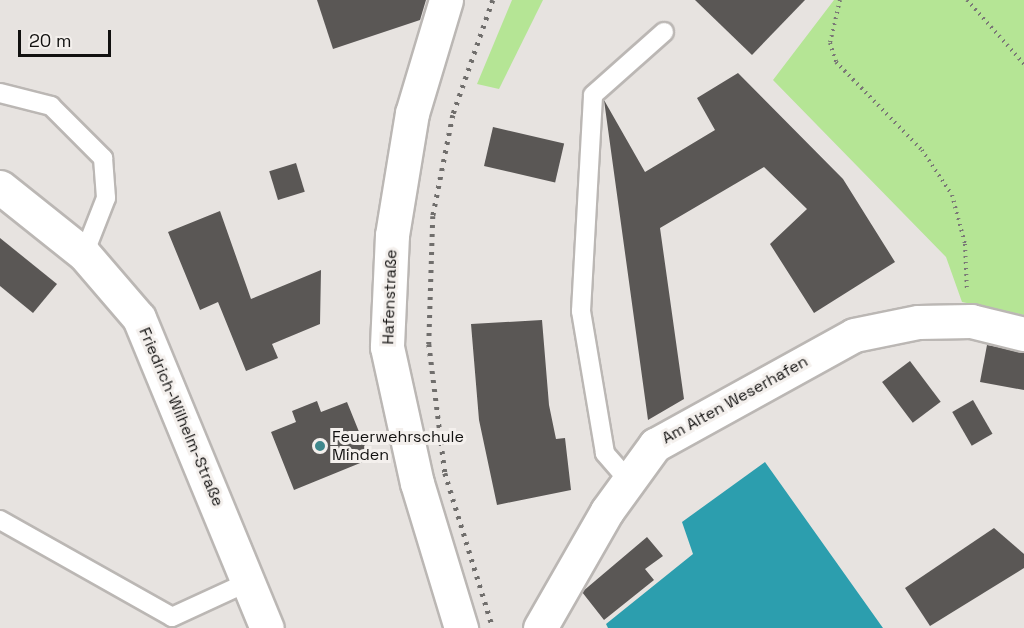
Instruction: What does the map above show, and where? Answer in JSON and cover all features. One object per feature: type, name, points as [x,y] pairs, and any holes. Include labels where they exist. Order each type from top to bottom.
[{"type":"main road","name":"Hafenstraße","points":[[446,0],[412,113],[392,235],[387,347],[417,483],[461,628]]},
{"type":"main road","name":"Friedrich-Wilhelm-Straße","points":[[0,187],[84,254],[139,318],[161,363],[267,628]]},
{"type":"main road","name":"Am Alten Weserhafen","points":[[540,628],[629,481],[655,444],[854,334],[918,322],[971,321],[1024,334]]},
{"type":"lane","points":[[629,481],[605,453],[581,311],[593,95],[664,32]]},
{"type":"lane","points":[[0,93],[51,106],[103,158],[106,198],[84,254]]},
{"type":"lane","points":[[0,520],[172,617],[248,582]]},
{"type":"path","points":[[840,0],[830,43],[836,62],[922,150],[952,195],[965,244],[971,321]]},
{"type":"path","points":[[967,0],[1024,64]]},
{"type":"green space","points":[[512,0],[543,0],[499,89],[477,84]]},
{"type":"green space","points":[[834,0],[1024,0],[1024,315],[962,302],[946,257],[773,80]]},
{"type":"water","points":[[765,462],[883,628],[608,628],[606,624],[693,554],[682,522]]},
{"type":"building","points":[[317,0],[426,0],[420,20],[333,49]]},
{"type":"building","points":[[695,0],[805,0],[752,55]]},
{"type":"building","points":[[738,73],[843,179],[895,262],[814,313],[770,244],[807,209],[764,167],[660,228],[684,399],[648,420],[604,100],[645,172],[715,130],[697,98]]},
{"type":"building","points":[[493,127],[564,143],[555,182],[484,166]]},
{"type":"building","points":[[296,163],[305,192],[278,200],[269,171]]},
{"type":"building","points":[[220,211],[251,299],[321,270],[320,324],[272,344],[278,358],[246,371],[218,302],[200,310],[168,232]]},
{"type":"building","points":[[0,238],[57,284],[33,313],[0,286]]},
{"type":"building","points":[[542,320],[549,405],[556,439],[565,438],[571,490],[497,505],[479,420],[471,324]]},
{"type":"building","points":[[987,345],[1024,352],[1024,390],[980,382]]},
{"type":"building","points":[[910,361],[941,402],[913,423],[882,382]]},
{"type":"building","points":[[973,400],[992,434],[972,446],[952,412]]},
{"type":"building","name":"Feuerwehrschule Minden","points":[[317,401],[321,412],[347,402],[370,459],[294,490],[271,432],[296,422],[292,411]]},
{"type":"building","points":[[994,528],[1024,554],[1024,568],[930,626],[905,588]]},
{"type":"building","points":[[647,537],[663,556],[645,569],[654,580],[604,620],[582,592]]},
{"type":"railway","points":[[493,0],[453,115],[433,216],[429,344],[445,473],[493,628]]},
{"type":"place","name":"Feuerwehrschule Minden","points":[[320,446]]}]
